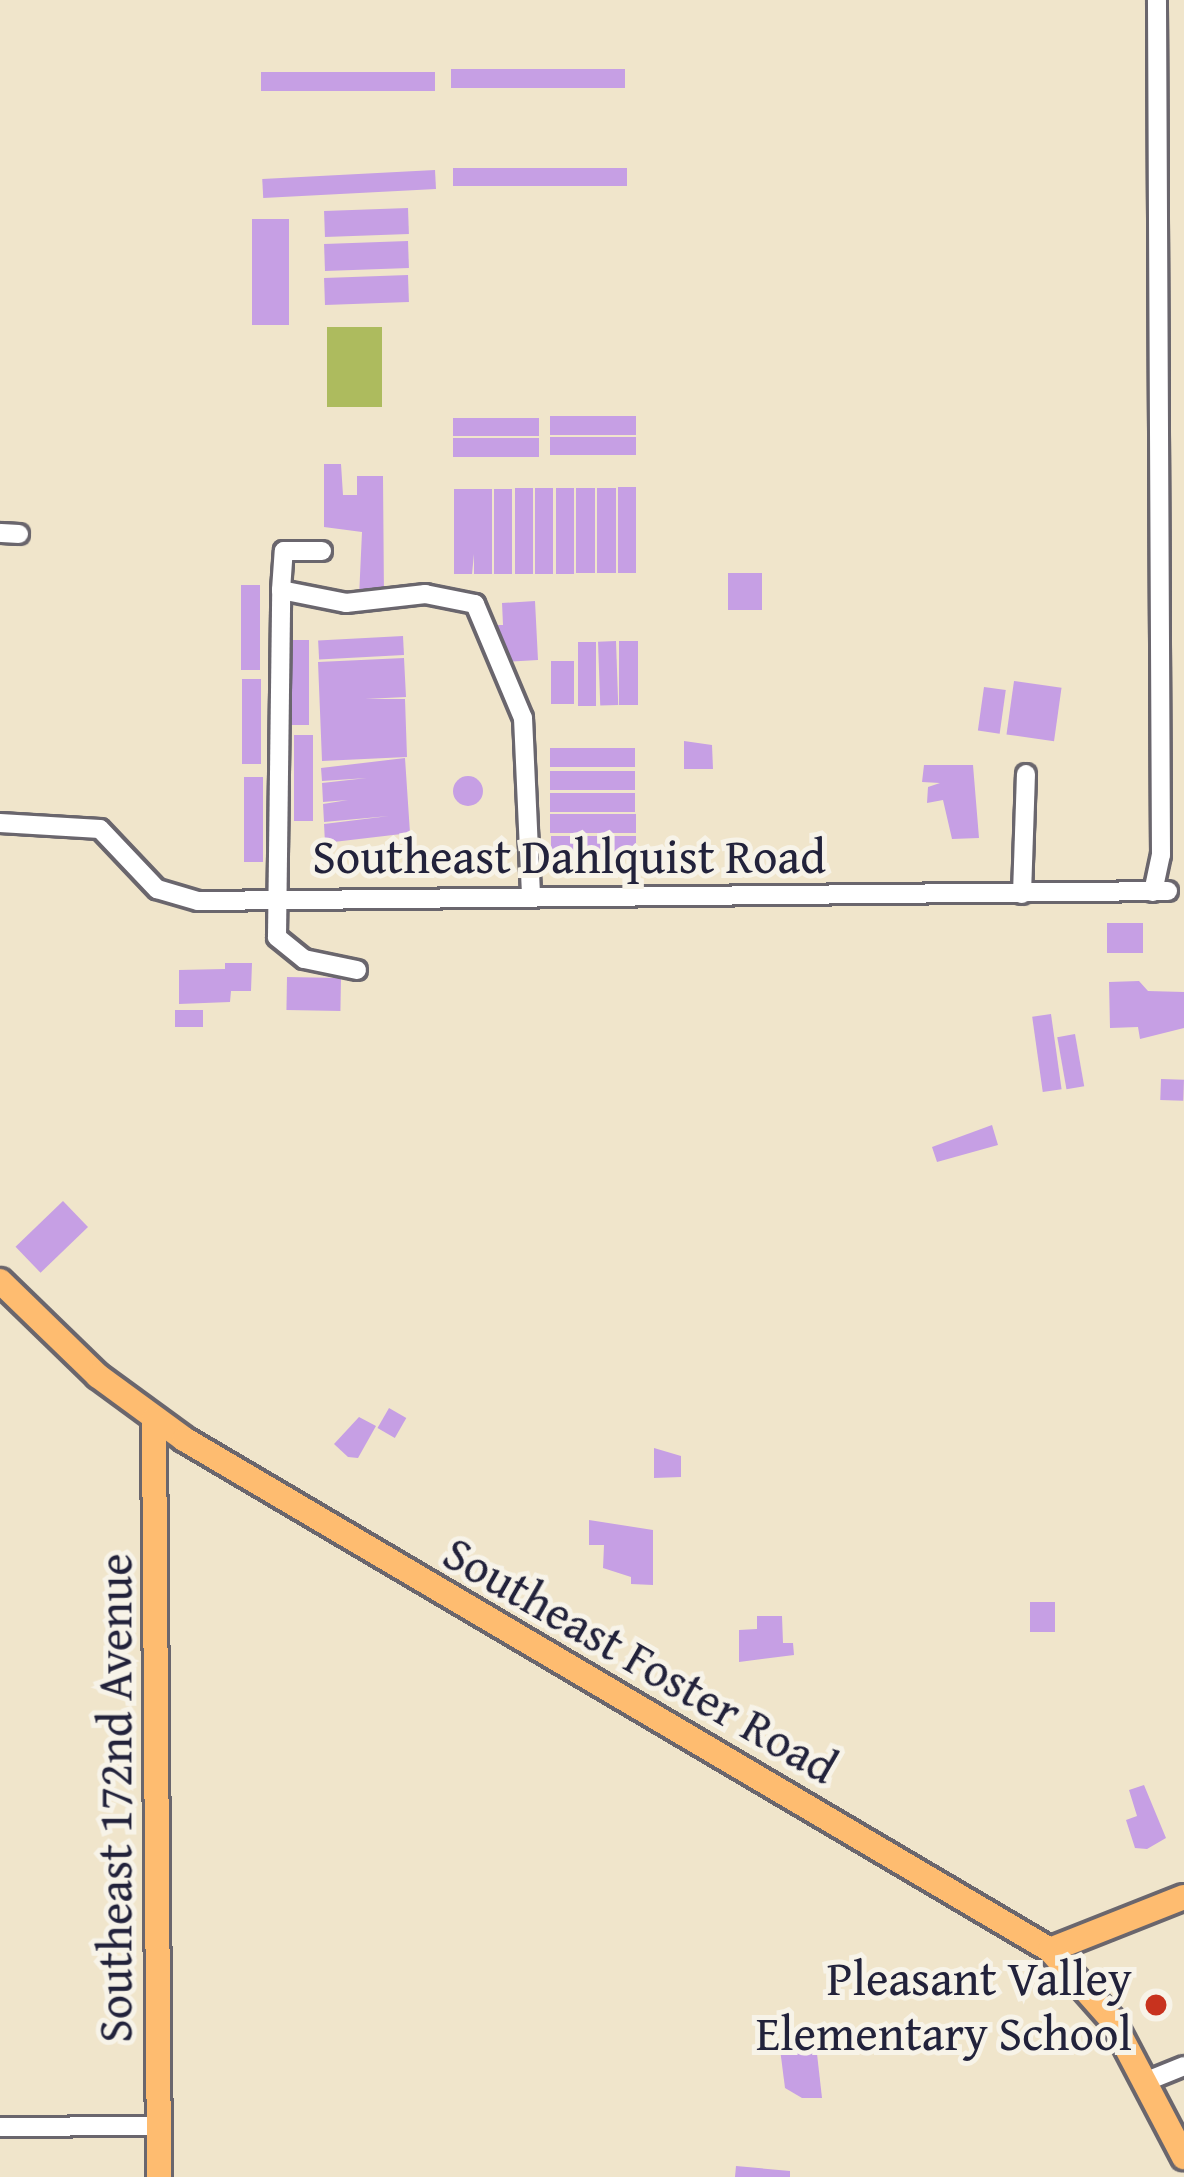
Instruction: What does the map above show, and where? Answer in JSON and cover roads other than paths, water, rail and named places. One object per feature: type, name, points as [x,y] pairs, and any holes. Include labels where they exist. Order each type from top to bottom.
[{"type":"main road","name":"Southeast Foster Road","points":[[0,1281],[154,1419],[1050,1950],[1093,1994],[1148,2081],[1182,2149]]},
{"type":"main road","name":"Southeast 172nd Avenue","points":[[154,1419],[159,2177]]},
{"type":"main road","points":[[1050,1950],[1184,1897]]},
{"type":"street","name":"Southeast Dahlquist Road","points":[[0,824],[100,830],[176,898],[1160,891],[1156,0]]},
{"type":"street","points":[[322,550],[284,551],[280,840],[272,897],[277,938],[304,959],[357,970]]},
{"type":"street","points":[[281,590],[346,603],[425,594],[475,604],[523,718],[531,897]]},
{"type":"street","points":[[1022,894],[1026,774]]},
{"type":"street","points":[[1148,2081],[1184,2066]]},
{"type":"street","points":[[0,2127],[159,2126]]},
{"type":"place","name":"Pleasant Valley Elementary School","points":[[1156,2005]]}]
